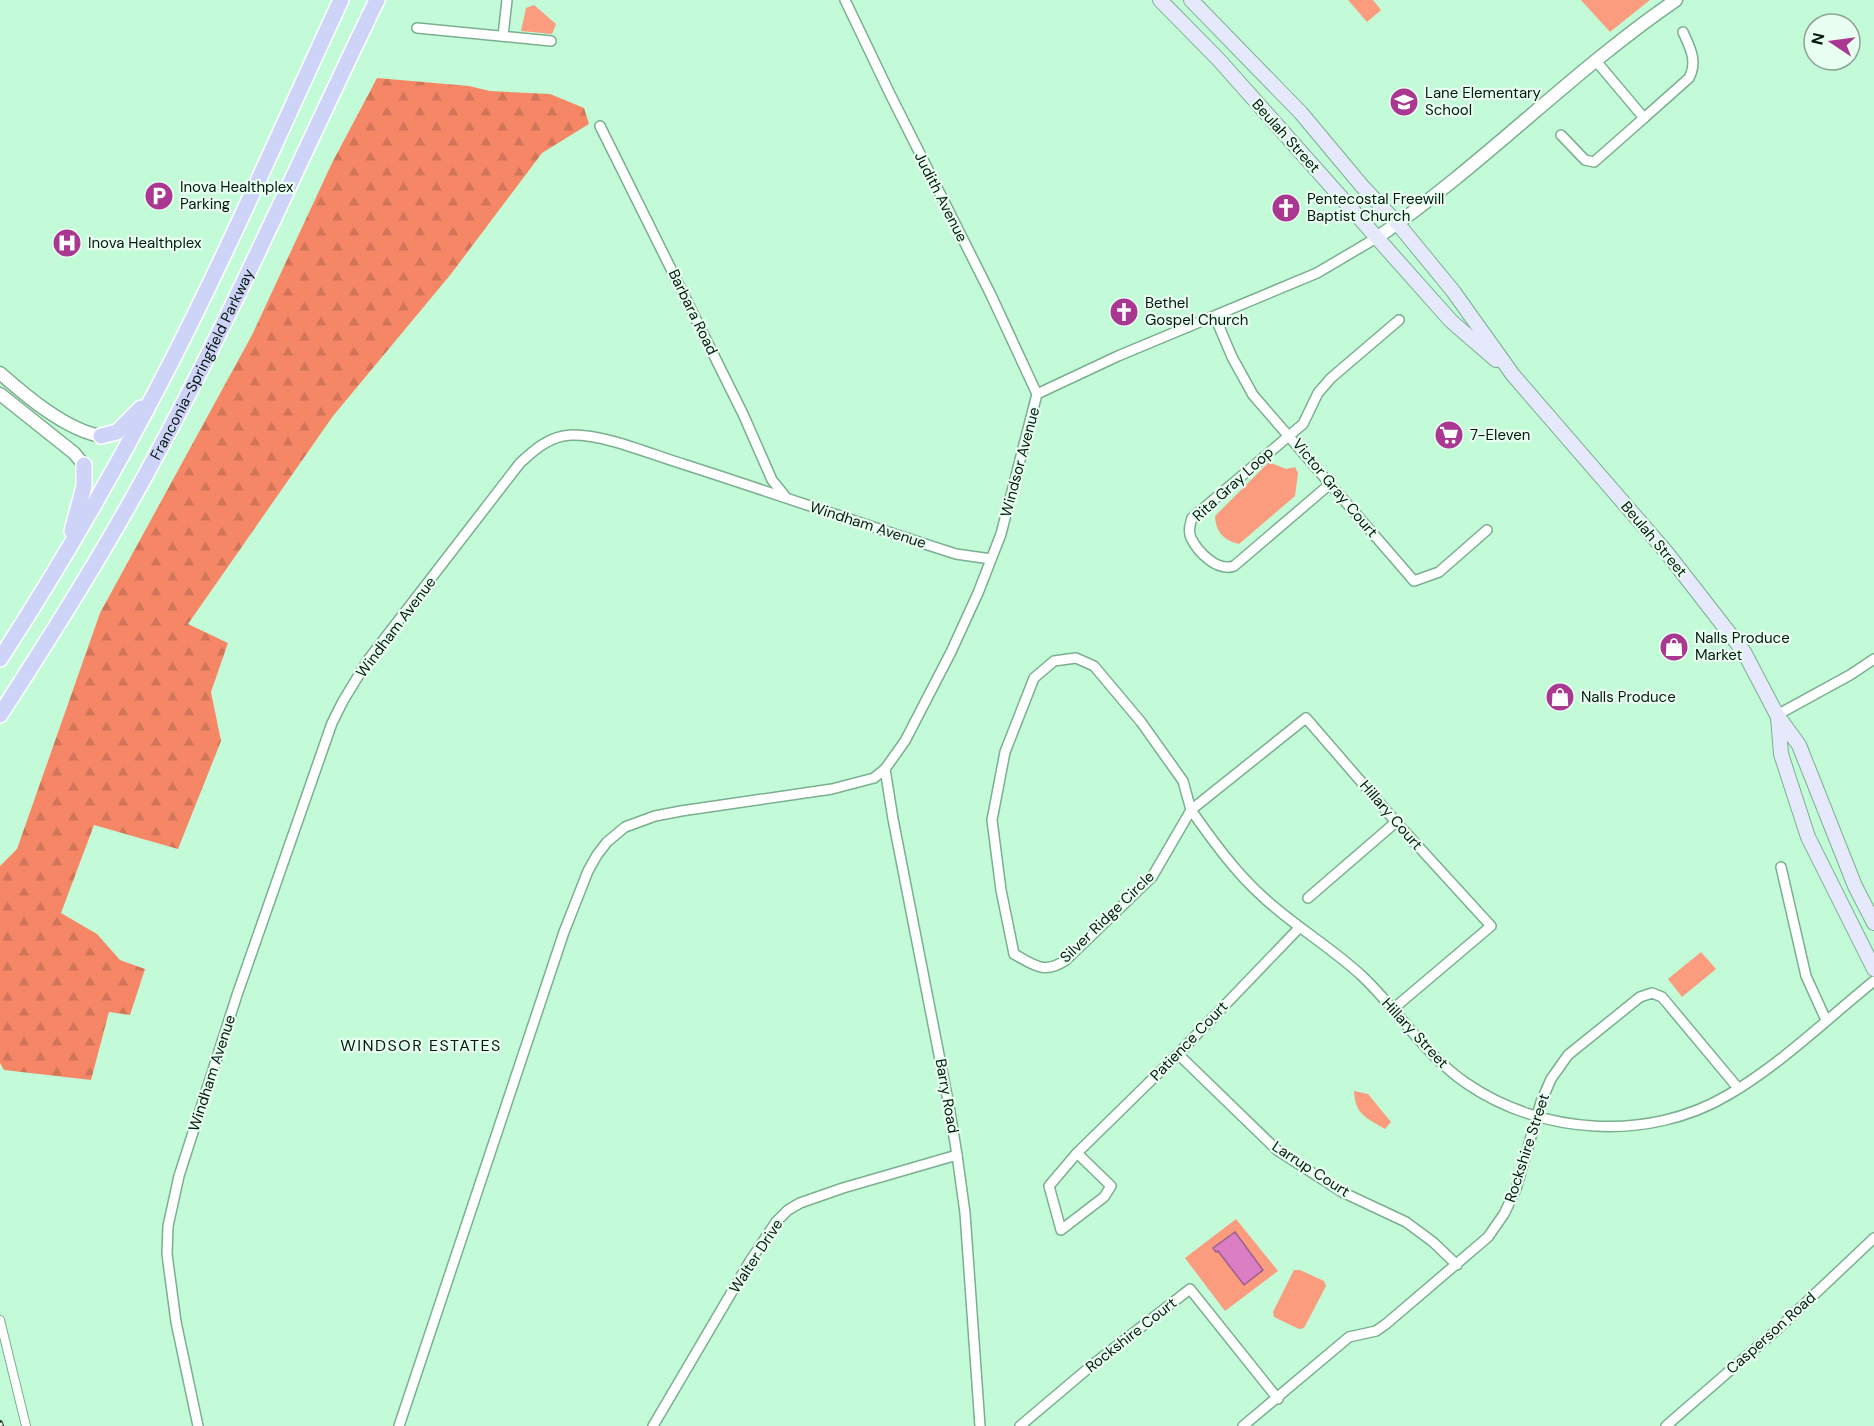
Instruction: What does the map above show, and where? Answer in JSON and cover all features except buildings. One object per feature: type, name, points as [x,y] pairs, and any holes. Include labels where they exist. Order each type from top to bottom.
[{"type":"main road","name":"Franconia-Springfield Parkway","points":[[0,659],[66,552],[154,395],[341,0]]},
{"type":"main road","name":"Franconia-Springfield Parkway","points":[[0,715],[75,595],[159,451],[219,332],[377,0]]},
{"type":"main road","name":"Beulah Street","points":[[1160,0],[1219,60],[1451,321],[1513,375]]},
{"type":"main road","name":"Beulah Street","points":[[1191,0],[1301,113],[1362,186],[1398,224],[1453,291],[1513,375],[1667,553],[1744,652],[1777,715],[1799,745],[1855,886],[1874,923]]},
{"type":"main road","points":[[101,436],[117,432],[154,395]]},
{"type":"main road","points":[[66,552],[84,486],[84,465]]},
{"type":"main road","name":"Beulah Street","points":[[1777,715],[1781,754],[1808,837],[1874,969]]},
{"type":"street","points":[[503,36],[507,0]]},
{"type":"street","name":"Judith Avenue","points":[[845,0],[991,295],[1037,394]]},
{"type":"street","points":[[1378,237],[1472,166],[1596,61],[1676,0]]},
{"type":"street","points":[[417,28],[551,40]]},
{"type":"street","points":[[1561,135],[1585,160],[1594,162],[1689,78],[1694,69],[1695,60],[1683,32]]},
{"type":"street","points":[[1596,61],[1644,118]]},
{"type":"street","name":"Barbara Road","points":[[600,126],[743,414],[772,480],[787,498]]},
{"type":"street","name":"Windsor Avenue","points":[[885,769],[905,741],[951,652],[978,593],[1001,534],[1037,394],[1118,356],[1317,273],[1378,237]]},
{"type":"street","name":"Victor Gray Court","points":[[1215,317],[1232,357],[1253,395],[1414,581],[1439,572],[1487,530]]},
{"type":"street","points":[[1289,434],[1303,424],[1318,393],[1331,378],[1399,320]]},
{"type":"street","points":[[0,373],[58,416],[84,431],[101,436]]},
{"type":"street","points":[[0,394],[74,453],[84,465]]},
{"type":"street","name":"Rita Gray Loop","points":[[1289,434],[1192,518],[1189,527],[1191,537],[1209,560],[1216,565],[1229,568],[1234,566],[1330,484]]},
{"type":"street","name":"Windham Avenue","points":[[198,1426],[184,1365],[170,1282],[167,1239],[178,1176],[233,1008],[322,746],[343,701],[368,660],[520,463],[534,450],[551,439],[561,436],[579,435],[606,440],[956,554],[991,559]]},
{"type":"street","name":"Silver Ridge Circle","points":[[1076,658],[1094,666],[1142,722],[1183,781],[1191,810],[1152,877],[1066,960],[1056,967],[1041,969],[1014,954],[1001,891],[992,820],[1005,752],[1034,678],[1054,661],[1076,658]]},
{"type":"street","points":[[1777,715],[1850,675],[1874,659]]},
{"type":"street","name":"Hillary Court","points":[[1191,810],[1306,718],[1396,822],[1491,926],[1392,1009]]},
{"type":"street","points":[[399,1426],[564,932],[588,871],[602,848],[625,827],[655,816],[832,789],[874,778],[885,769]]},
{"type":"street","name":"Barry Road","points":[[885,769],[957,1155],[964,1213],[980,1426]]},
{"type":"street","name":"Hillary Street","points":[[1191,810],[1238,872],[1262,897],[1343,959],[1445,1067],[1466,1083],[1505,1105],[1537,1116],[1570,1124],[1591,1126],[1635,1125],[1668,1119],[1696,1110],[1728,1095],[1775,1062],[1874,981]]},
{"type":"street","points":[[1308,898],[1396,822]]},
{"type":"street","points":[[1781,867],[1806,976],[1826,1020]]},
{"type":"street","name":"Patience Court","points":[[1077,1153],[1111,1186],[1104,1197],[1061,1230],[1048,1186],[1077,1153],[1178,1054],[1299,927]]},
{"type":"street","name":"Rockshire Street","points":[[1244,1426],[1349,1337],[1376,1331],[1386,1324],[1488,1237],[1504,1214],[1521,1174],[1537,1116],[1551,1079],[1568,1055],[1640,997],[1652,993],[1662,997],[1738,1088]]},
{"type":"street","name":"Larrup Court","points":[[1178,1054],[1277,1150],[1342,1192],[1406,1222],[1433,1242],[1457,1265]]},
{"type":"street","name":"Walter Drive","points":[[653,1426],[750,1261],[776,1222],[788,1210],[800,1203],[843,1188],[957,1155]]},
{"type":"street","name":"Casperson Road","points":[[1666,1426],[1779,1328],[1874,1238]]},
{"type":"street","name":"Rockshire Court","points":[[1020,1426],[1091,1366],[1190,1289],[1278,1399]]},
{"type":"street","points":[[0,1320],[26,1426]]},
{"type":"shaded area","points":[[1348,0],[1373,0],[1381,10],[1367,22]]},
{"type":"shaded area","points":[[1581,0],[1650,0],[1610,32]]},
{"type":"shaded area","points":[[534,5],[556,24],[552,34],[521,31],[526,8]]},
{"type":"shaded area","points":[[1269,462],[1286,469],[1295,467],[1298,473],[1295,496],[1239,544],[1229,540],[1219,531],[1215,516]]},
{"type":"shaded area","points":[[1701,952],[1716,969],[1682,997],[1668,979]]},
{"type":"shaded area","points":[[1354,1091],[1368,1094],[1391,1122],[1385,1129],[1363,1115],[1357,1106]]},
{"type":"shaded area","points":[[1236,1219],[1278,1271],[1225,1311],[1185,1258]]},
{"type":"shaded area","points":[[1235,1232],[1263,1270],[1244,1285],[1218,1251],[1216,1252],[1213,1248]]},
{"type":"shaded area","points":[[1294,1270],[1300,1270],[1324,1281],[1326,1286],[1304,1328],[1299,1329],[1274,1317],[1273,1312]]},
{"type":"green space","points":[[377,78],[469,86],[490,91],[550,94],[584,108],[589,124],[542,153],[451,274],[333,416],[188,624],[228,643],[211,692],[221,741],[178,849],[94,825],[61,913],[97,934],[120,960],[145,969],[130,1015],[109,1012],[91,1080],[4,1070],[0,1063],[0,866],[17,849],[100,613],[252,335],[332,163]]},
{"type":"place","name":"Lane Elementary School","points":[[1404,102]]},
{"type":"place","name":"Inova Healthplex Parking","points":[[159,196]]},
{"type":"place","name":"Pentecostal Freewill Baptist Church","points":[[1286,208]]},
{"type":"place","name":"Inova Healthplex","points":[[67,243]]},
{"type":"place","name":"Bethel Gospel Church","points":[[1124,312]]},
{"type":"place","name":"7-Eleven","points":[[1449,435]]},
{"type":"place","name":"Nalls Produce Market","points":[[1674,647]]},
{"type":"place","name":"Nalls Produce","points":[[1560,697]]},
{"type":"district","name":"WINDSOR ESTATES","points":[[421,1045]]}]
